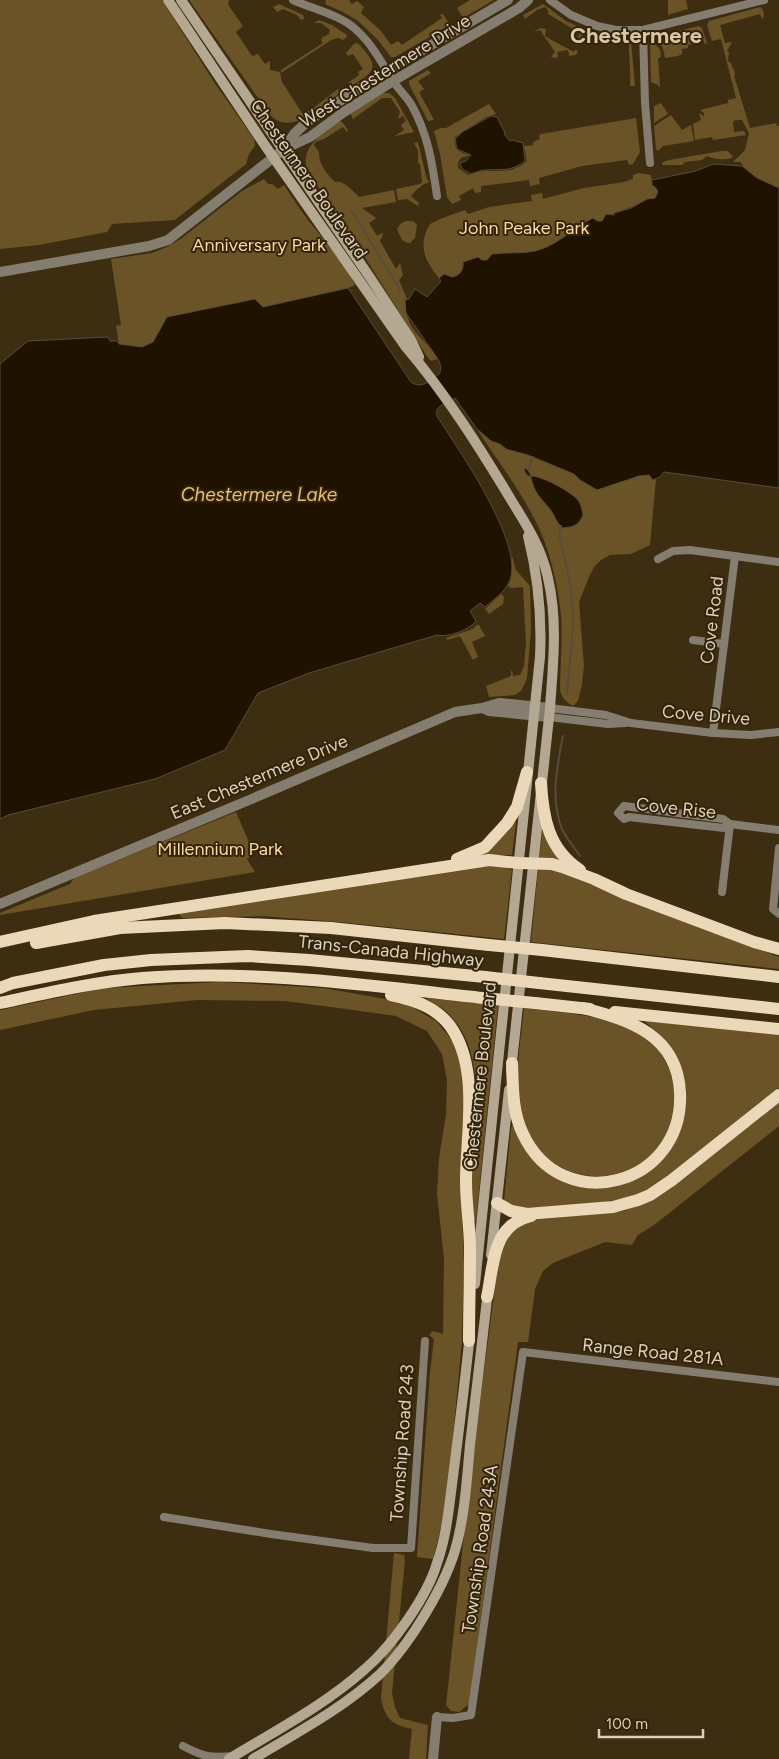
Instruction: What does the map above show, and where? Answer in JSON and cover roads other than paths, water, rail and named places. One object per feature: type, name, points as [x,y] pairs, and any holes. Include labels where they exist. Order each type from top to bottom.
[{"type":"highway","points":[[438,867],[485,847],[507,823],[517,807],[528,772]]},
{"type":"highway","points":[[541,783],[543,811],[554,842],[567,859],[594,879]]},
{"type":"highway","points":[[0,942],[94,921],[490,860],[552,864],[594,879],[636,898],[754,942],[779,949]]},
{"type":"highway","name":"Trans-Canada Highway","points":[[0,950],[120,928],[225,923],[331,928],[779,977]]},
{"type":"highway","name":"Trans-Canada Highway","points":[[0,988],[13,983],[104,965],[151,960],[248,956],[309,960],[779,1009]]},
{"type":"highway","points":[[0,1003],[101,983],[144,978],[211,975],[325,981],[779,1029]]},
{"type":"highway","points":[[325,981],[407,998],[427,1007],[443,1017],[461,1046],[467,1062],[469,1083],[466,1184],[470,1249],[469,1341]]},
{"type":"highway","points":[[512,1063],[514,1102],[518,1123],[526,1140],[544,1163],[566,1177],[590,1182],[612,1182],[624,1179],[649,1165],[670,1142],[680,1114],[680,1088],[674,1064],[661,1044],[644,1029],[623,1019],[583,1008]]},
{"type":"highway","points":[[497,1203],[511,1211],[520,1213],[543,1213],[613,1207],[638,1200],[672,1180],[779,1095]]},
{"type":"highway","points":[[487,1297],[498,1242],[503,1233],[517,1221],[543,1213]]},
{"type":"main road","name":"Chestermere Boulevard","points":[[168,0],[273,157],[405,346],[428,373],[494,471],[538,546],[551,592],[554,647],[549,712],[487,1297],[458,1543],[445,1578],[417,1626],[380,1673],[356,1694],[328,1714],[253,1759]]},
{"type":"main road","name":"Chestermere Boulevard","points":[[181,0],[390,308],[411,340],[428,373]]},
{"type":"main road","name":"Chestermere Boulevard","points":[[231,1758],[339,1690],[378,1657],[406,1621],[425,1589],[437,1565],[446,1533],[466,1380],[541,641],[535,564],[526,525]]},
{"type":"main road","points":[[497,1203],[492,1182],[501,1078],[500,1034]]},
{"type":"street","points":[[293,0],[331,15],[352,26],[368,40],[393,81],[409,102],[424,132],[431,154],[437,196]]},
{"type":"street","name":"West Chestermere Drive","points":[[283,150],[295,132],[308,121],[387,71],[508,0]]},
{"type":"street","name":"West Chestermere Drive","points":[[0,272],[160,244],[192,223],[283,150],[310,137],[344,112],[393,81],[519,8],[528,0]]},
{"type":"street","points":[[550,0],[571,15],[597,26],[616,30],[643,30],[735,4],[764,0]]},
{"type":"street","points":[[643,30],[645,103],[650,163]]},
{"type":"street","points":[[658,559],[673,551],[690,550],[735,556]]},
{"type":"street","name":"Cove Road","points":[[713,733],[735,556],[779,562]]},
{"type":"street","points":[[693,640],[724,644]]},
{"type":"street","name":"East Chestermere Drive","points":[[0,904],[455,712],[499,703],[549,712]]},
{"type":"street","name":"Cove Drive","points":[[549,712],[606,715],[631,722],[713,733],[751,735],[779,732]]},
{"type":"street","name":"Cove Rise","points":[[730,824],[724,828],[630,817],[624,818],[618,813],[624,806],[724,819],[730,824],[779,830]]},
{"type":"street","points":[[722,892],[730,824]]},
{"type":"street","points":[[779,848],[773,909],[779,914]]},
{"type":"street","name":"Township Road 243","points":[[164,1517],[364,1546],[411,1548],[425,1341]]},
{"type":"street","name":"Range Road 281A","points":[[523,1352],[779,1382]]},
{"type":"street","name":"Township Road 243A","points":[[437,1717],[471,1716],[523,1352]]},
{"type":"street","points":[[433,1759],[437,1717]]},
{"type":"street","points":[[183,1746],[197,1754],[210,1758],[231,1758]]},
{"type":"water","points":[[491,116],[497,117],[504,134],[510,141],[523,143],[525,161],[518,166],[504,170],[485,170],[471,174],[462,169],[460,163],[466,161],[471,155],[457,149],[455,139],[462,132]]},
{"type":"water","name":"Chestermere Lake","points":[[714,164],[742,166],[757,178],[779,188],[779,488],[664,472],[660,477],[653,480],[649,475],[639,476],[597,490],[574,474],[528,455],[506,449],[500,444],[491,441],[477,429],[455,398],[437,409],[437,416],[487,497],[508,545],[512,566],[509,582],[502,592],[485,607],[480,603],[470,611],[476,621],[473,624],[452,634],[437,635],[309,673],[258,693],[225,750],[155,779],[8,815],[0,819],[0,364],[28,341],[108,337],[110,341],[117,341],[119,344],[142,347],[153,342],[167,317],[255,299],[263,307],[348,288],[411,382],[423,385],[440,373],[441,367],[438,359],[406,313],[405,300],[409,299],[415,289],[427,297],[441,281],[439,278],[444,274],[455,276],[462,270],[463,262],[478,257],[482,260],[487,260],[492,254],[530,252],[543,249],[593,218],[597,221],[602,221],[606,214],[614,215],[614,213],[631,208],[647,199],[655,198],[658,192],[652,185],[652,180],[694,171]]},
{"type":"water","points":[[525,468],[531,476],[542,478],[556,485],[569,492],[578,500],[583,515],[578,523],[567,528],[561,526],[538,494],[531,477],[524,470]]},
{"type":"waterway","points":[[352,211],[400,290]]},
{"type":"waterway","points":[[528,470],[533,457]]},
{"type":"waterway","points":[[561,526],[559,535],[569,577],[573,608],[567,696]]},
{"type":"waterway","points":[[563,736],[557,771],[556,806],[562,829],[580,856]]},
{"type":"district","name":"Chestermere","points":[[636,35]]},
{"type":"park label","name":"John Peake Park","points":[[524,228]]},
{"type":"park label","name":"Anniversary Park","points":[[259,245]]},
{"type":"park label","name":"Millennium Park","points":[[220,849]]}]
